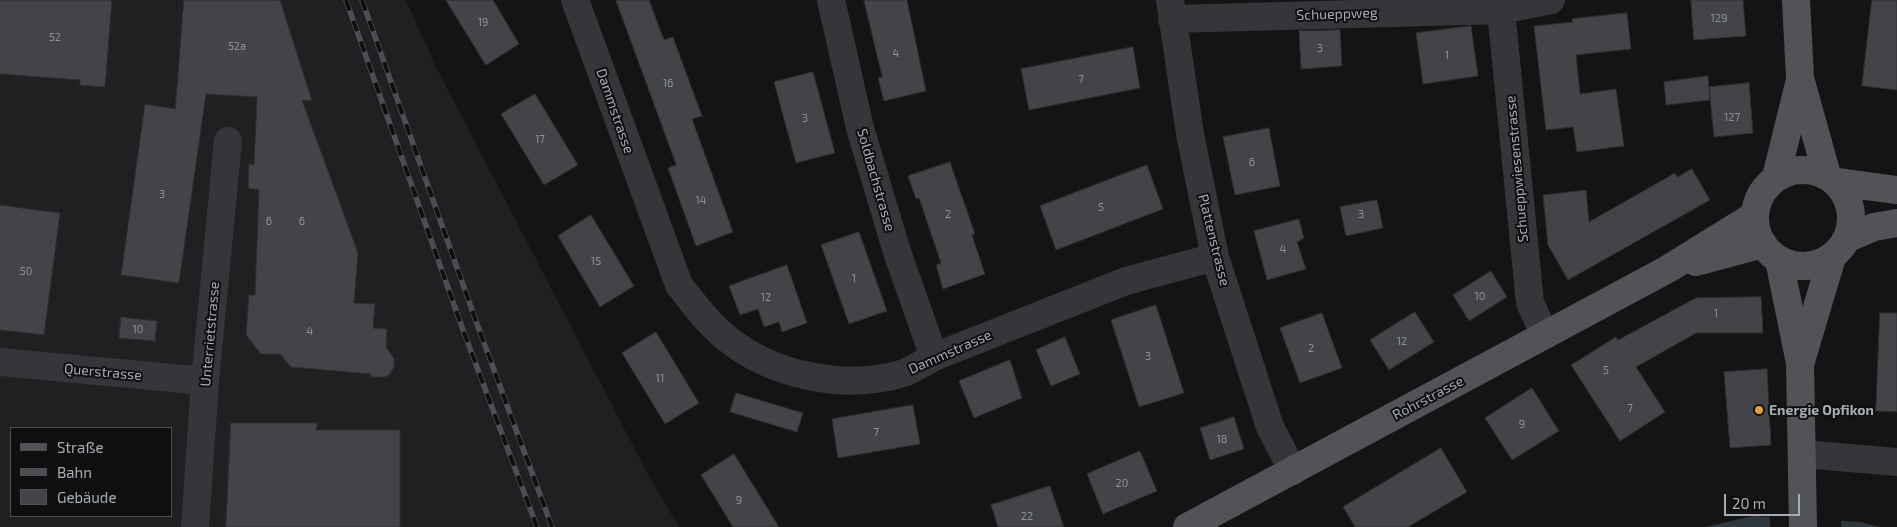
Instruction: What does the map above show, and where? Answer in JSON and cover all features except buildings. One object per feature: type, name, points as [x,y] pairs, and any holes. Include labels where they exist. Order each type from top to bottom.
[{"type":"main road","points":[[1796,0],[1800,78],[1832,179]]},
{"type":"main road","points":[[1776,177],[1800,78]]},
{"type":"main road","points":[[1800,363],[1840,247],[1851,226],[1852,214],[1844,191],[1832,179],[1815,170],[1802,169],[1788,171],[1776,177],[1761,194],[1755,215],[1756,230],[1771,252],[1800,363],[1803,527]]},
{"type":"main road","points":[[1832,179],[1897,190]]},
{"type":"main road","name":"Rohrstrasse","points":[[1188,527],[1668,269],[1755,215]]},
{"type":"main road","points":[[1771,252],[1792,265],[1820,264],[1840,247],[1874,227],[1897,223]]},
{"type":"main road","name":"Rohrstrasse","points":[[1668,269],[1771,252]]},
{"type":"street","name":"Dammstrasse","points":[[575,0],[679,286],[724,337],[764,361],[805,375],[827,379],[874,379],[905,372],[934,356],[1126,281],[1215,257]]},
{"type":"street","name":"Soldbachstrasse","points":[[831,0],[860,128],[897,252],[934,356]]},
{"type":"street","name":"Schueppweg","points":[[1171,9],[1501,5],[1551,0]]},
{"type":"street","name":"Schueppwiesenstrasse","points":[[1501,5],[1530,303],[1545,335]]},
{"type":"street","name":"Plattenstrasse","points":[[1171,9],[1190,134],[1215,257],[1270,427],[1293,471]]},
{"type":"street","name":"Unterrietstrasse","points":[[195,527],[205,381],[228,141]]},
{"type":"street","name":"Querstrasse","points":[[0,362],[205,381]]},
{"type":"street","points":[[1803,454],[1897,462]]},
{"type":"shaded area","points":[[0,0],[406,0],[437,69],[651,480],[679,527],[0,527]]},
{"type":"shaded area","points":[[1753,516],[1861,522],[1880,527],[1705,527]]},
{"type":"pier","points":[[1770,515],[1841,519],[1841,527],[1770,527]]},
{"type":"railway","points":[[346,0],[463,330],[537,527]]},
{"type":"railway","points":[[362,0],[477,324],[552,527]]},
{"type":"place","name":"Energie Opfikon","points":[[1759,410]]}]
